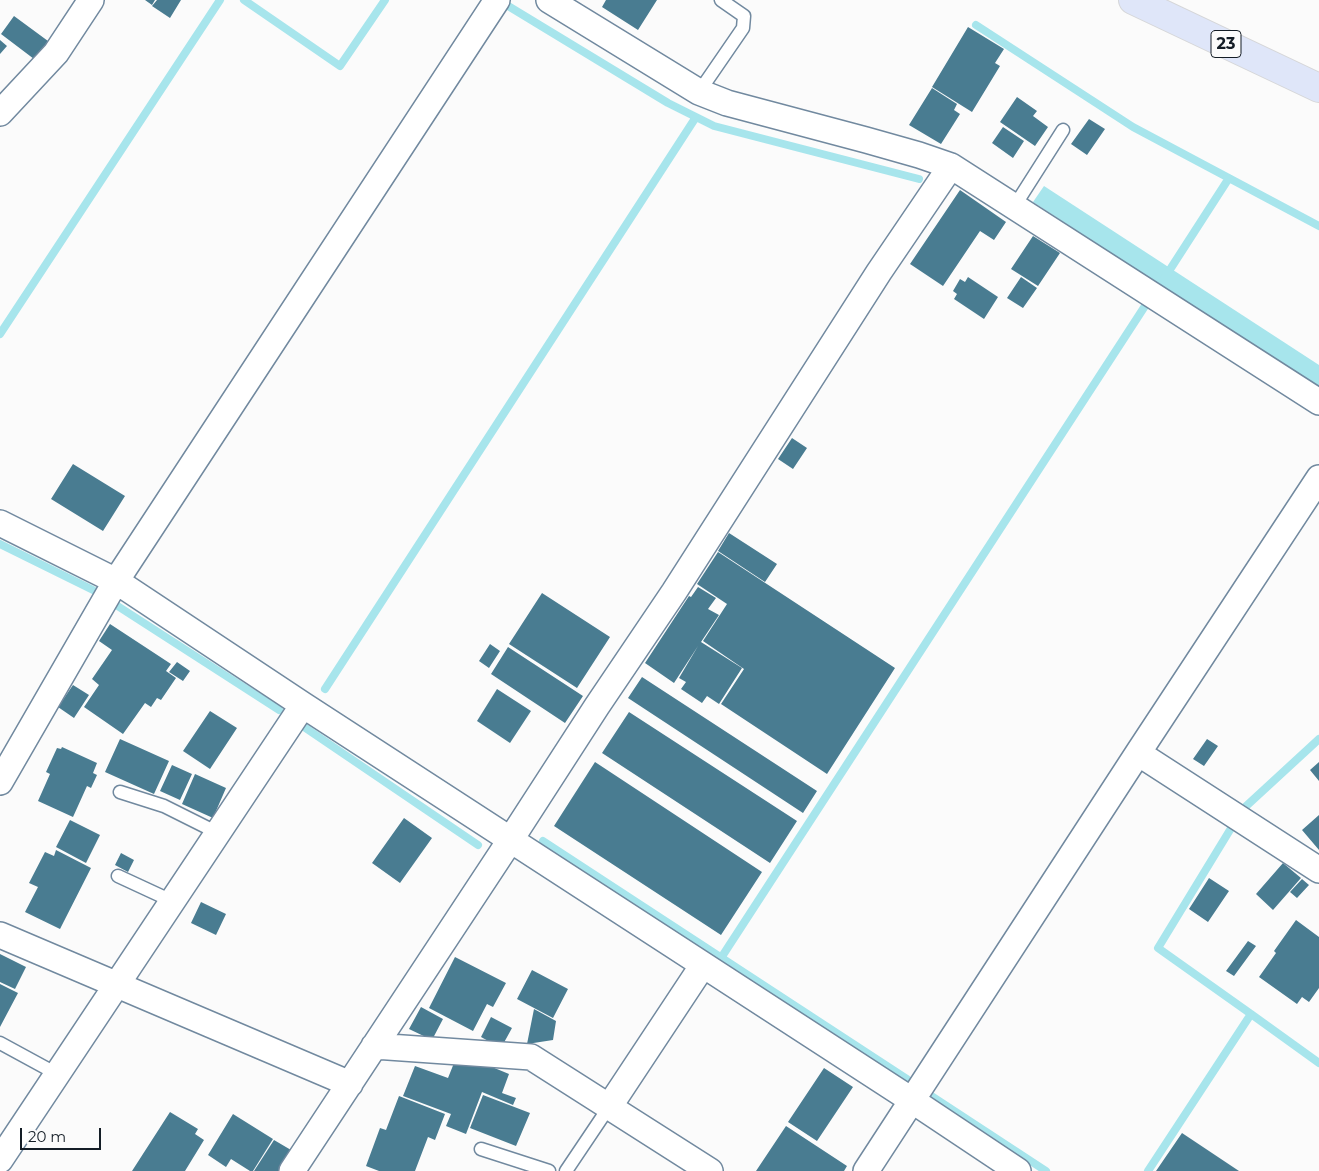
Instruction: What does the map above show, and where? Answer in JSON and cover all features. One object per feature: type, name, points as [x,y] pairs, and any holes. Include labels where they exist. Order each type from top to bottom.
[{"type":"main road","name":"23","points":[[1133,0],[1319,88]]},
{"type":"street","points":[[0,113],[56,53],[92,0]]},
{"type":"street","points":[[556,2],[699,92],[727,102],[919,155],[950,166],[1319,402]]},
{"type":"street","points":[[0,782],[116,581],[493,5]]},
{"type":"street","points":[[292,1171],[679,584],[879,272],[950,166]]},
{"type":"street","points":[[866,1171],[1319,478]]},
{"type":"street","points":[[0,523],[116,581],[1018,1171]]},
{"type":"street","points":[[0,1160],[303,705]]},
{"type":"street","points":[[1138,753],[1319,870]]},
{"type":"street","points":[[0,935],[350,1084]]},
{"type":"street","points":[[609,1106],[703,965]]},
{"type":"street","points":[[374,1046],[531,1057],[710,1171]]},
{"type":"lane","points":[[699,92],[743,28],[744,16],[721,0]]},
{"type":"lane","points":[[1014,207],[1063,130]]},
{"type":"lane","points":[[120,792],[164,806],[218,834]]},
{"type":"lane","points":[[118,876],[172,902]]},
{"type":"lane","points":[[0,1043],[57,1074]]},
{"type":"lane","points":[[566,1171],[609,1106]]},
{"type":"lane","points":[[481,1149],[549,1171]]},
{"type":"water","points":[[1044,186],[1319,365],[1319,389],[1033,202]]},
{"type":"building","points":[[145,0],[155,0],[152,5]]},
{"type":"building","points":[[157,0],[181,0],[170,18],[152,6]]},
{"type":"building","points":[[606,0],[657,0],[638,30],[602,7]]},
{"type":"building","points":[[14,16],[48,41],[34,59],[1,34]]},
{"type":"building","points":[[968,27],[1004,49],[995,63],[1000,66],[972,112],[932,87]]},
{"type":"building","points":[[0,40],[7,46],[0,54]]},
{"type":"building","points":[[932,88],[957,104],[954,110],[960,114],[941,144],[909,125]]},
{"type":"building","points":[[1017,97],[1037,111],[1033,116],[1048,127],[1035,146],[1000,122]]},
{"type":"building","points":[[1089,119],[1105,129],[1087,155],[1071,144]]},
{"type":"building","points":[[1003,127],[1024,141],[1013,158],[992,143]]},
{"type":"building","points":[[960,190],[1006,222],[994,240],[980,231],[943,286],[910,264]]},
{"type":"building","points":[[1033,236],[1060,253],[1038,286],[1011,269]]},
{"type":"building","points":[[968,277],[998,297],[984,319],[954,299],[957,294],[953,291],[960,279],[965,282]]},
{"type":"building","points":[[1021,277],[1037,288],[1023,308],[1007,298]]},
{"type":"building","points":[[792,438],[807,448],[793,469],[778,459]]},
{"type":"building","points":[[73,464],[125,496],[103,531],[51,499]]},
{"type":"building","points":[[729,533],[777,564],[765,582],[718,551]]},
{"type":"building","points":[[718,552],[895,668],[827,774],[721,704],[744,669],[703,641],[727,604],[697,584]]},
{"type":"building","points":[[698,587],[716,598],[708,609],[719,615],[701,642],[742,668],[719,704],[707,696],[702,703],[681,689],[686,682],[679,678],[698,646],[674,683],[645,663],[689,596],[691,597]]},
{"type":"building","points":[[542,593],[610,637],[577,688],[509,644]]},
{"type":"building","points":[[110,624],[171,664],[166,671],[176,678],[161,700],[157,698],[151,707],[145,703],[123,734],[84,707],[99,685],[92,679],[112,650],[99,641]]},
{"type":"building","points":[[490,644],[500,651],[489,668],[479,661]]},
{"type":"building","points":[[508,647],[583,696],[565,723],[491,674]]},
{"type":"building","points":[[177,662],[190,671],[183,681],[169,672]]},
{"type":"building","points":[[642,677],[817,791],[803,813],[628,698]]},
{"type":"building","points":[[73,685],[89,695],[74,718],[58,707]]},
{"type":"building","points":[[497,689],[531,711],[510,743],[477,721]]},
{"type":"building","points":[[210,711],[237,728],[210,769],[183,751]]},
{"type":"building","points":[[629,712],[797,821],[770,863],[602,753]]},
{"type":"building","points":[[120,739],[169,761],[154,794],[105,772]]},
{"type":"building","points":[[1207,739],[1218,746],[1204,766],[1193,759]]},
{"type":"building","points":[[62,747],[97,763],[93,773],[97,775],[91,788],[87,786],[73,817],[38,801],[50,774],[46,772],[57,748],[61,749]]},
{"type":"building","points":[[595,762],[762,872],[721,935],[554,826]]},
{"type":"building","points":[[1319,762],[1319,781],[1310,770]]},
{"type":"building","points":[[172,765],[192,774],[180,800],[160,791]]},
{"type":"building","points":[[195,774],[226,788],[213,818],[182,804]]},
{"type":"building","points":[[1319,815],[1319,850],[1302,830]]},
{"type":"building","points":[[404,818],[432,838],[400,883],[372,863]]},
{"type":"building","points":[[70,820],[100,835],[86,863],[56,847]]},
{"type":"building","points":[[56,850],[91,868],[60,929],[25,912],[38,887],[29,883],[45,852],[54,856]]},
{"type":"building","points":[[121,853],[134,860],[128,872],[115,865]]},
{"type":"building","points":[[1283,863],[1301,878],[1273,910],[1256,894]]},
{"type":"building","points":[[1209,878],[1229,891],[1208,922],[1189,909]]},
{"type":"building","points":[[1302,879],[1309,885],[1297,898],[1290,892]]},
{"type":"building","points":[[201,902],[226,914],[216,935],[191,923]]},
{"type":"building","points":[[1296,920],[1319,937],[1319,988],[1309,1002],[1302,997],[1297,1004],[1259,977],[1276,953],[1274,951]]},
{"type":"building","points":[[1248,941],[1256,946],[1234,976],[1226,971]]},
{"type":"building","points":[[0,954],[26,967],[15,989],[0,982]]},
{"type":"building","points":[[455,957],[506,983],[493,1007],[487,1004],[473,1031],[429,1008]]},
{"type":"building","points":[[532,970],[568,989],[553,1018],[517,999]]},
{"type":"building","points":[[0,984],[18,993],[0,1027]]},
{"type":"building","points":[[421,1007],[443,1019],[432,1040],[409,1029]]},
{"type":"building","points":[[534,1009],[556,1021],[553,1040],[527,1044]]},
{"type":"building","points":[[491,1017],[512,1028],[501,1048],[481,1037]]},
{"type":"building","points":[[454,1063],[492,1067],[509,1074],[502,1093],[516,1098],[513,1105],[482,1092],[466,1134],[446,1126],[451,1114],[403,1096],[415,1066],[448,1078]]},
{"type":"building","points":[[824,1068],[853,1087],[817,1141],[788,1122]]},
{"type":"building","points":[[483,1095],[530,1113],[516,1146],[470,1128]]},
{"type":"building","points":[[399,1096],[445,1114],[435,1140],[428,1137],[415,1171],[379,1171],[366,1166],[380,1128],[386,1130]]},
{"type":"building","points":[[170,1112],[198,1129],[195,1134],[204,1140],[185,1171],[132,1171]]},
{"type":"building","points":[[233,1114],[273,1139],[253,1171],[231,1159],[226,1167],[208,1155]]},
{"type":"building","points":[[786,1126],[847,1166],[844,1171],[756,1171]]},
{"type":"building","points":[[1182,1133],[1239,1171],[1156,1171]]},
{"type":"building","points":[[274,1140],[291,1150],[278,1171],[254,1171]]},
{"type":"waterway","points":[[0,334],[220,0]]},
{"type":"waterway","points":[[244,0],[340,66],[385,0]]},
{"type":"waterway","points":[[500,1],[668,103],[714,126],[919,179]]},
{"type":"waterway","points":[[976,25],[1133,127],[1319,226]]},
{"type":"waterway","points":[[325,689],[696,117]]},
{"type":"waterway","points":[[1160,285],[1229,178]]},
{"type":"waterway","points":[[721,958],[1145,306]]},
{"type":"waterway","points":[[0,544],[93,590]]},
{"type":"waterway","points":[[116,605],[279,710]]},
{"type":"waterway","points":[[304,727],[478,845]]},
{"type":"waterway","points":[[1243,809],[1319,739]]},
{"type":"waterway","points":[[1148,1171],[1251,1014],[1158,948],[1233,825]]},
{"type":"waterway","points":[[543,841],[907,1079]]},
{"type":"waterway","points":[[1251,1014],[1319,1063]]},
{"type":"waterway","points":[[930,1095],[1046,1171]]}]
